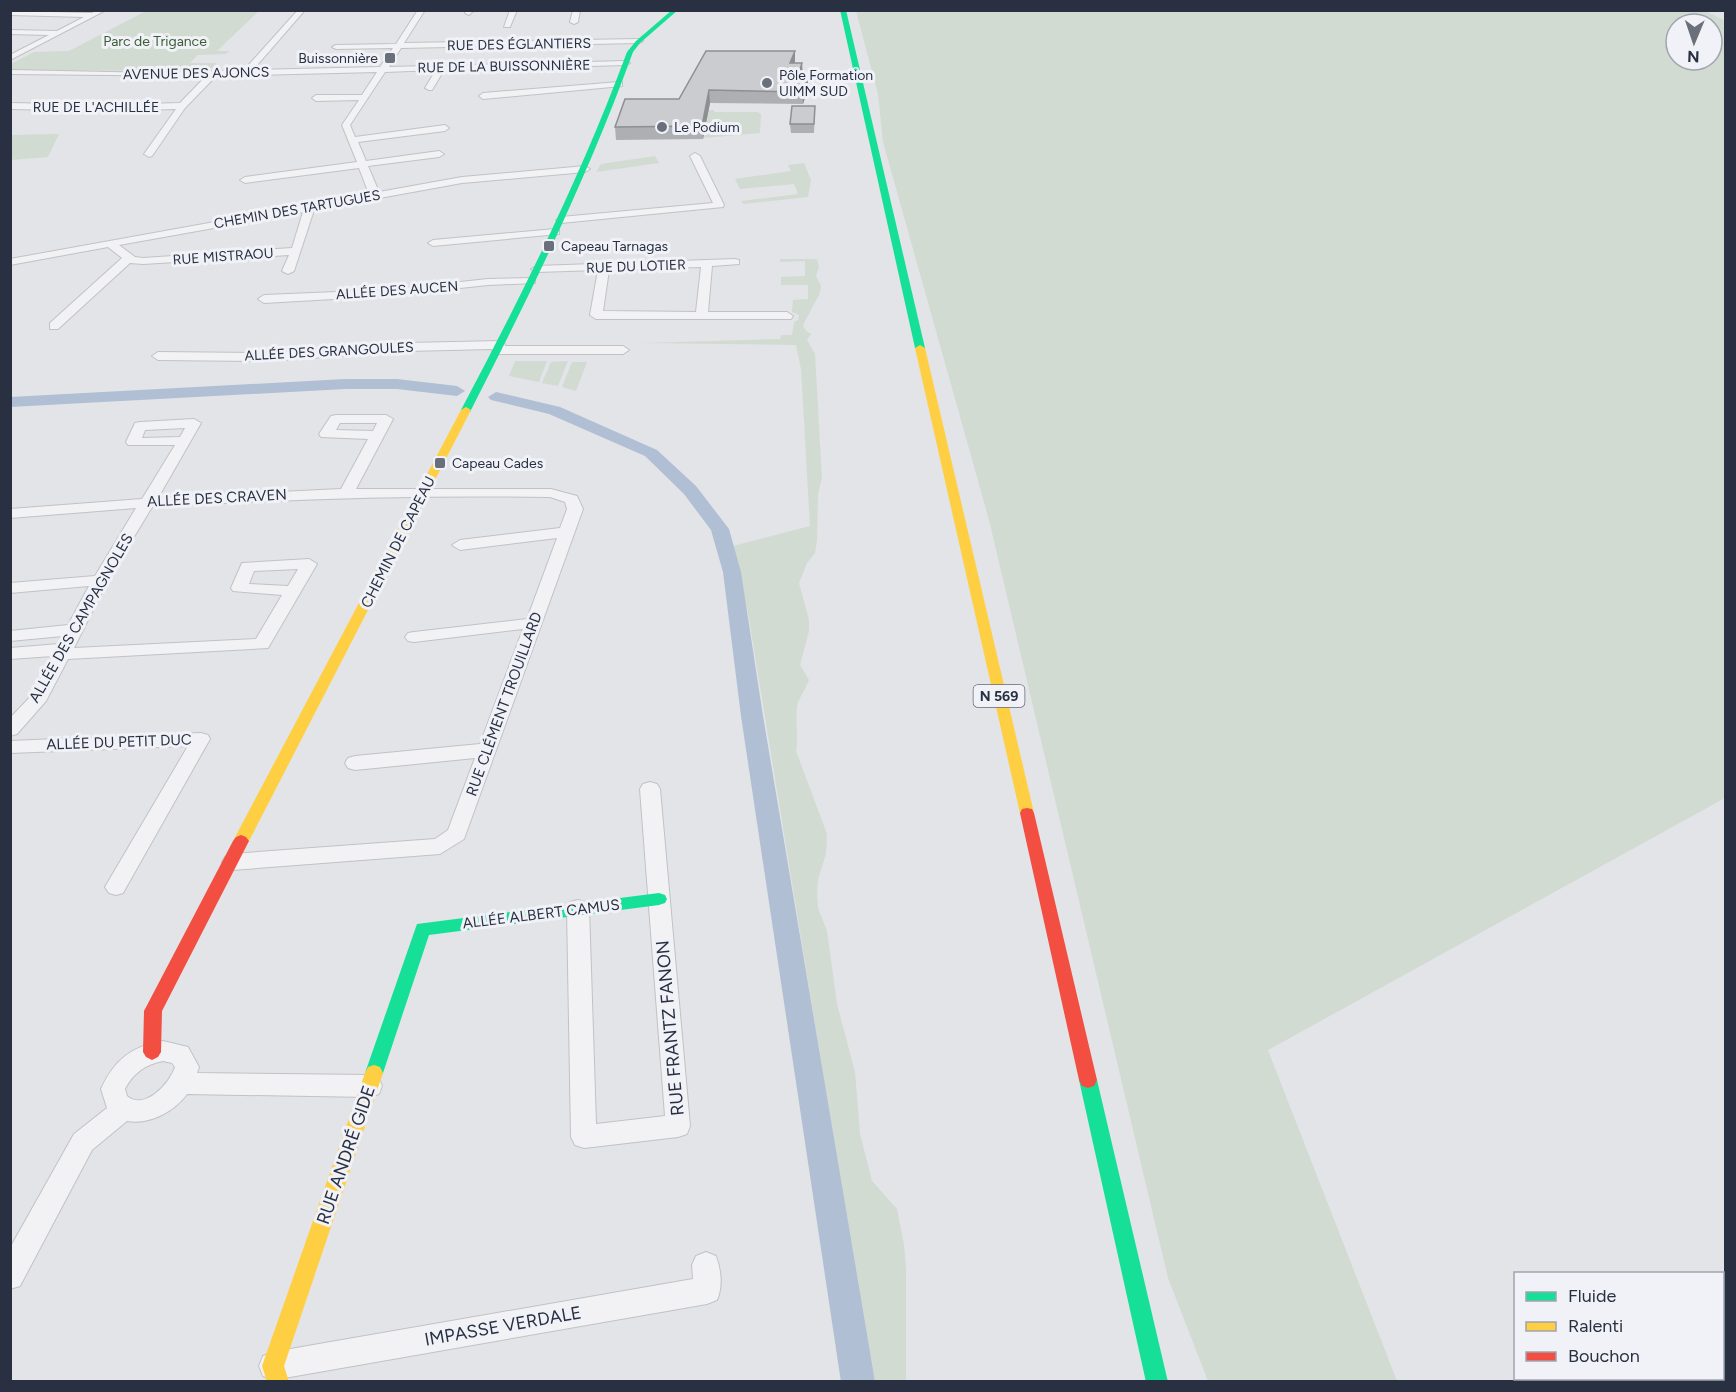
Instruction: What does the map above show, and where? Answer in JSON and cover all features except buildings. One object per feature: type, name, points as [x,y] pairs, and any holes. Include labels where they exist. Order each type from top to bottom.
[{"type":"street","points":[[10,58],[103,10]]},
{"type":"street","points":[[246,72],[302,10]]},
{"type":"street","points":[[375,195],[346,125],[422,10]]},
{"type":"street","points":[[507,25],[514,10]]},
{"type":"street","points":[[574,22],[577,10]]},
{"type":"street","name":"CHEMIN DE CAPEAU","points":[[152,1052],[153,1011],[498,348],[585,169],[630,52],[639,41],[676,10]]},
{"type":"street","name":"N 569","points":[[843,10],[868,128],[1157,1382]]},
{"type":"street","points":[[10,13],[94,15]]},
{"type":"street","points":[[10,32],[59,33]]},
{"type":"street","name":"RUE DES ÉGLANTIERS","points":[[336,48],[639,41]]},
{"type":"street","points":[[10,49],[26,50]]},
{"type":"street","name":"RUE DE LA BUISSONNIÈRE","points":[[382,69],[510,69],[626,63]]},
{"type":"street","points":[[429,88],[441,68]]},
{"type":"street","name":"AVENUE DES AJONCS","points":[[10,72],[214,73],[382,69]]},
{"type":"street","points":[[149,154],[182,106],[214,73]]},
{"type":"street","points":[[483,96],[619,84]]},
{"type":"street","points":[[316,98],[364,97]]},
{"type":"street","name":"RUE DE L'ACHILLÉE","points":[[10,106],[107,108],[182,106]]},
{"type":"street","points":[[352,140],[445,128]]},
{"type":"street","points":[[245,180],[439,154]]},
{"type":"street","points":[[433,243],[719,205],[695,156]]},
{"type":"street","name":"CHEMIN DES TARTUGUES","points":[[10,262],[462,180],[585,169]]},
{"type":"street","points":[[288,271],[310,207]]},
{"type":"street","points":[[54,326],[120,264],[130,258],[109,243]]},
{"type":"street","name":"RUE MISTRAOU","points":[[130,258],[142,261],[296,251]]},
{"type":"street","name":"RUE DU LOTIER","points":[[534,275],[604,267],[735,262]]},
{"type":"street","points":[[702,316],[706,264]]},
{"type":"street","points":[[604,267],[596,315],[787,316]]},
{"type":"street","name":"ALLÉE DES AUCEN","points":[[264,299],[385,293],[534,275]]},
{"type":"street","name":"ALLÉE DES GRANGOULES","points":[[158,356],[269,357],[407,347],[623,350]]},
{"type":"street","points":[[347,492],[377,435]]},
{"type":"street","name":"ALLÉE DES CAMPAGNOLES","points":[[10,730],[39,697],[76,630],[100,580],[185,441]]},
{"type":"street","name":"ALLÉE DES CRAVEN","points":[[10,514],[148,502],[347,492],[423,491]]},
{"type":"street","name":"RUE CLÉMENT TROUILLARD","points":[[232,862],[440,846],[457,834],[575,509],[572,499],[551,493],[423,491]]},
{"type":"street","points":[[460,545],[566,532]]},
{"type":"street","points":[[10,588],[100,580]]},
{"type":"street","points":[[10,654],[262,644],[294,591]]},
{"type":"street","points":[[414,637],[533,623]]},
{"type":"street","points":[[10,636],[76,630]]},
{"type":"street","name":"ALLÉE DU PETIT DUC","points":[[10,747],[201,739],[116,888]]},
{"type":"street","points":[[355,763],[488,750]]},
{"type":"street","name":"RUE FRANTZ FANON","points":[[578,908],[584,1137],[678,1126],[650,789]]},
{"type":"street","name":"ALLÉE ALBERT CAMUS","points":[[423,929],[659,899]]},
{"type":"street","name":"RUE ANDRÉ GIDE","points":[[276,1374],[423,929]]},
{"type":"street","points":[[172,1051],[180,1054],[187,1066],[183,1083],[171,1097],[156,1107],[133,1111],[123,1109],[113,1097],[116,1079],[131,1063],[152,1052],[172,1051]]},
{"type":"street","points":[[183,1083],[370,1086]]},
{"type":"street","points":[[13,1267],[83,1142],[123,1109]]},
{"type":"street","name":"IMPASSE VERDALE","points":[[276,1374],[707,1290],[706,1265]]},
{"type":"green space","points":[[1703,10],[1707,12],[1664,12],[1664,72],[1724,72],[1724,20],[1726,21],[1725,798],[1268,1050],[1397,1381],[1208,1381],[1168,1278],[989,520],[883,142],[878,94],[856,11]]},
{"type":"green space","name":"Parc de Trigance","points":[[146,11],[259,11],[217,51],[230,51],[226,54],[198,55],[190,63],[217,63],[209,71],[11,70],[11,64],[34,52],[69,51]]},
{"type":"green space","points":[[709,110],[758,112],[761,114],[760,133],[704,138]]},
{"type":"green space","points":[[59,134],[48,157],[11,160],[11,135]]},
{"type":"green space","points":[[655,156],[659,163],[596,172],[601,164]]},
{"type":"green space","points":[[804,163],[811,180],[808,197],[744,204],[741,201],[798,194],[794,184],[740,189],[735,179],[791,171],[788,165]]},
{"type":"green space","points":[[780,259],[817,259],[819,267],[816,276],[821,286],[819,295],[803,325],[811,334],[807,340],[815,354],[822,478],[818,494],[815,553],[807,563],[799,583],[809,620],[809,631],[800,665],[809,680],[798,702],[796,751],[827,834],[826,854],[818,879],[818,908],[827,931],[837,1004],[855,1072],[860,1134],[872,1181],[897,1209],[904,1245],[906,1381],[873,1381],[748,613],[733,546],[810,526],[801,369],[796,345],[642,343],[780,339],[781,335],[792,335],[794,322],[798,320],[799,315],[792,312],[793,300],[808,299],[808,285],[781,285],[781,277],[805,276],[805,261],[780,262]]},
{"type":"green space","points":[[515,361],[547,361],[539,382],[509,376]]},
{"type":"green space","points":[[568,361],[558,386],[542,383],[551,362]]},
{"type":"green space","points":[[572,362],[587,362],[576,391],[562,387]]},
{"type":"waterway","points":[[10,402],[345,384],[397,384],[457,391]]},
{"type":"waterway","points":[[496,397],[554,410],[651,453],[690,490],[720,529],[732,572],[752,716],[858,1382]]},
{"type":"traffic: fast","points":[[466,410],[555,234],[595,144],[630,52],[638,42],[676,10]]},
{"type":"traffic: fast","points":[[843,10],[920,348]]},
{"type":"traffic: fast","points":[[374,1073],[423,929],[659,899]]},
{"type":"traffic: fast","points":[[1088,1080],[1157,1382]]},
{"type":"traffic: slow","points":[[920,348],[1027,813]]},
{"type":"traffic: slow","points":[[241,841],[466,410]]},
{"type":"traffic: slow","points":[[278,1382],[273,1366],[374,1073]]},
{"type":"traffic: jam","points":[[1027,813],[1088,1080]]},
{"type":"traffic: jam","points":[[152,1052],[153,1011],[241,841]]},
{"type":"place","name":"Buissonnière","points":[[390,58]]},
{"type":"place","name":"Pôle Formation UIMM SUD","points":[[767,83]]},
{"type":"place","name":"Le Podium","points":[[662,127]]},
{"type":"place","name":"Capeau Tarnagas","points":[[549,246]]},
{"type":"place","name":"Capeau Cades","points":[[440,463]]}]
